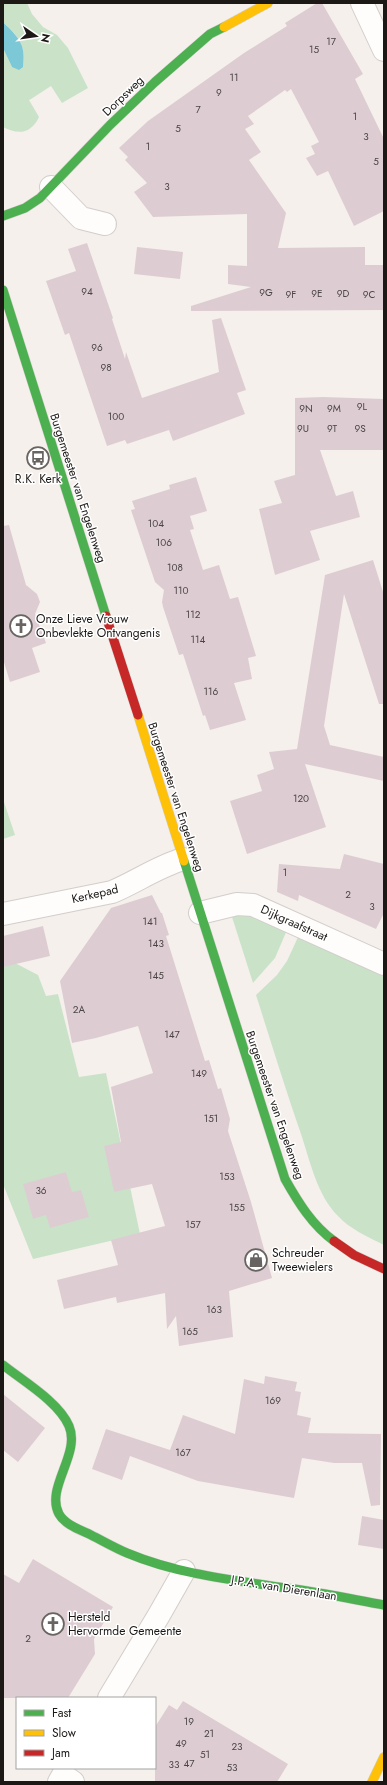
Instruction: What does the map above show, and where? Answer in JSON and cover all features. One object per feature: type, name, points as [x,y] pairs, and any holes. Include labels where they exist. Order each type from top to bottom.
[{"type":"street","name":"Dorpsweg","points":[[3,216],[25,208],[40,198],[155,82],[210,34],[268,3]]},
{"type":"street","points":[[362,3],[384,50]]},
{"type":"street","points":[[51,187],[81,218],[105,224]]},
{"type":"street","name":"Burgemeester van Engelenweg","points":[[3,290],[8,320],[285,1179],[306,1214],[317,1226],[337,1244],[384,1269]]},
{"type":"street","name":"Kerkepad","points":[[3,914],[112,892],[126,886],[163,865],[183,859]]},
{"type":"street","name":"Dijkgraafstraat","points":[[200,914],[237,904],[253,905],[384,964]]},
{"type":"street","name":"J.P.A. van Dierenlaan","points":[[3,1366],[60,1412],[71,1428],[71,1447],[57,1491],[56,1502],[59,1514],[63,1520],[127,1553],[184,1571],[206,1576],[295,1588],[384,1605]]},
{"type":"street","points":[[110,1697],[184,1571]]},
{"type":"street","points":[[372,1782],[384,1757]]},
{"type":"green space","points":[[3,3],[27,3],[32,14],[43,27],[57,35],[68,48],[88,88],[62,103],[51,86],[29,100],[39,117],[36,123],[28,130],[19,132],[3,127],[3,48],[12,67],[23,67],[24,59],[20,42],[3,22]]},
{"type":"green space","points":[[3,799],[15,835],[3,839]]},
{"type":"green space","points":[[237,914],[249,914],[287,930],[275,958],[253,983],[232,917]]},
{"type":"green space","points":[[299,935],[384,975],[384,1245],[343,1221],[331,1208],[319,1188],[256,995],[277,975],[287,961]]},
{"type":"green space","points":[[3,948],[15,963],[38,975],[46,996],[58,994],[79,1077],[106,1073],[140,1234],[33,1259],[3,1184]]},
{"type":"water","points":[[3,22],[17,37],[22,47],[24,59],[23,67],[19,70],[12,67],[3,48]]},
{"type":"building","points":[[317,3],[322,3],[363,74],[355,79],[384,139],[384,211],[354,226],[328,171],[317,176],[306,158],[315,154],[311,146],[319,142],[291,89],[287,92],[285,90],[248,116],[254,124],[245,129],[261,152],[249,160],[286,213],[278,248],[365,247],[365,265],[384,265],[384,310],[191,311],[191,306],[251,287],[228,284],[228,265],[247,266],[247,214],[153,217],[134,192],[147,183],[125,160],[128,157],[119,148],[148,121],[244,53],[287,26],[285,23]]},
{"type":"building","points":[[87,243],[113,318],[112,319],[125,359],[126,352],[142,398],[219,372],[212,320],[221,318],[246,390],[237,393],[245,414],[173,441],[169,430],[127,444],[125,440],[107,446],[69,333],[65,335],[46,281],[76,271],[68,249]]},
{"type":"building","points":[[137,247],[183,252],[180,279],[134,274]]},
{"type":"building","points":[[323,397],[384,399],[384,450],[320,450],[336,496],[353,491],[360,517],[310,531],[320,560],[275,575],[259,509],[282,503],[274,481],[295,475],[295,398]]},
{"type":"building","points":[[196,477],[207,511],[190,516],[194,529],[190,530],[203,570],[219,565],[230,599],[238,597],[256,656],[248,658],[252,679],[234,683],[246,720],[210,730],[205,715],[203,716],[183,654],[179,655],[163,607],[162,602],[164,590],[155,582],[131,510],[135,509],[132,501],[170,489],[169,485]]},
{"type":"building","points":[[9,525],[26,585],[37,594],[40,602],[35,614],[46,643],[32,648],[40,672],[10,682],[3,659],[3,526]]},
{"type":"building","points":[[373,560],[384,595],[384,704],[379,704],[344,594],[324,726],[330,745],[384,757],[384,781],[305,764],[326,827],[247,854],[230,801],[262,791],[257,775],[274,769],[269,752],[297,749],[325,575]]},
{"type":"building","points":[[344,854],[384,864],[384,913],[376,929],[299,895],[298,901],[277,892],[279,864],[340,869]]},
{"type":"building","points":[[152,895],[162,913],[169,935],[166,936],[205,1061],[209,1060],[218,1089],[221,1088],[230,1119],[228,1131],[251,1202],[272,1278],[229,1291],[233,1337],[179,1346],[176,1316],[167,1329],[165,1293],[117,1303],[116,1297],[64,1309],[57,1280],[118,1265],[111,1240],[165,1226],[152,1184],[114,1192],[104,1146],[121,1142],[111,1087],[153,1073],[138,1026],[72,1043],[60,981],[111,908]]},
{"type":"building","points":[[43,926],[50,956],[3,967],[3,936]]},
{"type":"building","points":[[66,1172],[72,1192],[81,1190],[89,1217],[50,1228],[46,1215],[33,1219],[23,1184]]},
{"type":"building","points":[[265,1376],[297,1382],[295,1391],[301,1392],[297,1415],[311,1418],[308,1433],[381,1434],[380,1505],[371,1506],[362,1463],[334,1463],[302,1458],[294,1498],[198,1481],[130,1456],[122,1480],[92,1469],[106,1429],[170,1450],[183,1415],[235,1434],[244,1379],[264,1384]]},
{"type":"building","points":[[3,1394],[45,1428],[18,1462],[3,1450]]},
{"type":"building","points":[[362,1516],[384,1520],[384,1549],[358,1545]]},
{"type":"building","name":"Hersteld Hervormde Gemeente","points":[[33,1559],[113,1607],[94,1639],[95,1654],[69,1697],[3,1698],[3,1574],[19,1583]]},
{"type":"building","points":[[183,1701],[288,1764],[277,1782],[155,1782],[156,1725],[169,1705],[177,1710]]},
{"type":"traffic: fast","points":[[3,216],[25,208],[40,198],[110,125],[155,82],[210,34],[224,27]]},
{"type":"traffic: fast","points":[[3,290],[106,616]]},
{"type":"traffic: fast","points":[[184,861],[285,1179],[300,1205],[319,1228],[334,1241]]},
{"type":"traffic: fast","points":[[3,1365],[49,1400],[64,1417],[69,1426],[71,1448],[56,1493],[56,1504],[59,1514],[69,1524],[122,1551],[165,1566],[205,1575],[384,1605]]},
{"type":"traffic: slow","points":[[224,27],[268,3]]},
{"type":"traffic: slow","points":[[138,715],[184,861]]},
{"type":"traffic: slow","points":[[372,1782],[384,1757]]},
{"type":"traffic: jam","points":[[106,616],[138,715]]},
{"type":"traffic: jam","points":[[334,1241],[354,1255],[384,1269]]},
{"type":"place","name":"R.K. Kerk","points":[[38,458]]},
{"type":"place","name":"Onze Lieve Vrouw Onbevlekte Ontvangenis","points":[[21,626]]},
{"type":"place","name":"Schreuder Tweewielers","points":[[256,1260]]},
{"type":"place","name":"Hersteld Hervormde Gemeente","points":[[53,1624]]}]
